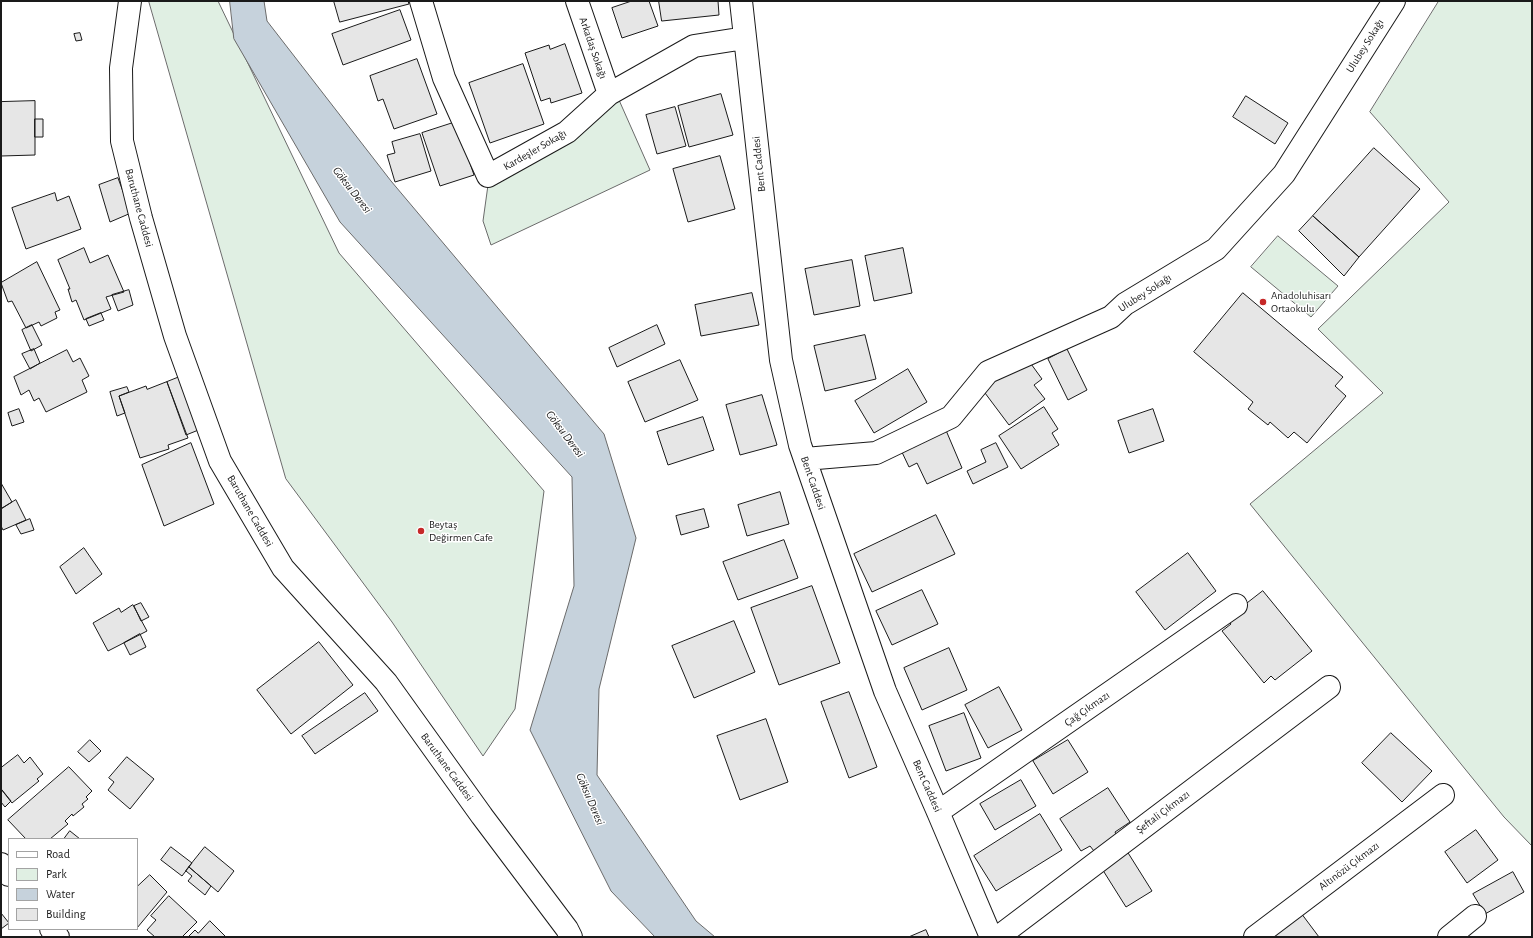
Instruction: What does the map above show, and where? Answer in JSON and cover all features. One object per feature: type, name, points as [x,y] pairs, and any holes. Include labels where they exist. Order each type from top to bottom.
[{"type":"street","name":"Baruthane Caddesi","points":[[130,1],[121,68],[122,141],[141,218],[175,336],[220,461],[283,568],[386,682],[565,934]]},
{"type":"street","name":"Kardeşler Sokağı","points":[[421,1],[444,78],[488,176],[567,132],[609,94],[694,46],[745,38]]},
{"type":"street","name":"Arkadaş Sokağı","points":[[577,1],[609,94]]},
{"type":"street","name":"Bent Caddesi","points":[[741,1],[781,360],[800,445],[885,690],[991,937]]},
{"type":"street","name":"Ulubey Sokağı","points":[[805,459],[876,453],[951,417],[988,372],[1111,317],[1125,304],[1216,249],[1284,174],[1394,1]]},
{"type":"street","name":"Çağ Çıkmazı","points":[[938,812],[1236,605]]},
{"type":"street","name":"Şeftali Çıkmazı","points":[[998,937],[1329,688]]},
{"type":"street","name":"Altınözü Çıkmazı","points":[[1255,937],[1444,795]]},
{"type":"street","points":[[1,864],[8,874]]},
{"type":"street","points":[[1449,937],[1475,916]]},
{"type":"green space","points":[[149,1],[218,1],[339,253],[544,491],[515,709],[483,756],[392,622],[286,479]]},
{"type":"green space","points":[[1439,1],[1532,1],[1532,846],[1504,817],[1250,504],[1383,393],[1318,329],[1449,202],[1370,112]]},
{"type":"green space","points":[[619,100],[650,170],[491,245],[483,221],[488,185],[570,139]]},
{"type":"green space","points":[[1278,236],[1338,286],[1311,317],[1251,267]]},
{"type":"water","name":"Göksu Deresi","points":[[230,1],[264,1],[267,21],[391,181],[604,434],[636,538],[599,689],[597,775],[696,921],[715,937],[655,937],[611,891],[530,730],[574,586],[572,477],[340,222],[234,39]]},
{"type":"building","points":[[334,1],[408,1],[409,4],[340,22]]},
{"type":"building","points":[[632,1],[649,1],[658,26],[622,38],[612,8]]},
{"type":"building","points":[[659,1],[718,1],[719,15],[662,21]]},
{"type":"building","points":[[400,10],[411,40],[343,65],[332,34]]},
{"type":"building","points":[[80,33],[82,40],[76,41],[74,34]]},
{"type":"building","points":[[565,44],[582,93],[551,103],[550,98],[541,101],[525,53],[549,45],[550,49]]},
{"type":"building","points":[[417,59],[437,114],[394,129],[383,99],[378,101],[370,76]]},
{"type":"building","points":[[523,64],[544,124],[490,143],[469,83]]},
{"type":"building","points":[[721,94],[733,135],[689,147],[678,106]]},
{"type":"building","points":[[1246,96],[1288,123],[1275,144],[1233,117]]},
{"type":"building","points":[[35,101],[35,155],[1,156],[1,102]]},
{"type":"building","points":[[675,107],[686,146],[657,154],[646,115]]},
{"type":"building","points":[[35,119],[43,119],[43,137],[35,137]]},
{"type":"building","points":[[456,122],[474,175],[440,186],[422,133]]},
{"type":"building","points":[[420,134],[431,171],[395,182],[387,155],[395,153],[392,142]]},
{"type":"building","points":[[1374,148],[1420,189],[1359,257],[1313,216]]},
{"type":"building","points":[[720,156],[735,209],[688,222],[673,169]]},
{"type":"building","points":[[118,178],[131,213],[110,222],[99,185]]},
{"type":"building","points":[[55,193],[57,201],[69,196],[81,229],[26,249],[12,208]]},
{"type":"building","points":[[1313,216],[1359,257],[1344,276],[1299,231]]},
{"type":"building","points":[[84,248],[90,263],[108,255],[124,292],[106,297],[111,309],[84,320],[76,300],[72,302],[68,289],[70,289],[58,260]]},
{"type":"building","points":[[903,248],[912,293],[874,301],[865,256]]},
{"type":"building","points":[[852,260],[860,306],[814,315],[805,269]]},
{"type":"building","points":[[37,262],[60,310],[55,312],[57,318],[41,326],[39,322],[26,328],[12,301],[8,302],[1,283]]},
{"type":"building","points":[[129,290],[133,305],[118,311],[112,295]]},
{"type":"building","points":[[752,293],[759,325],[701,336],[695,305]]},
{"type":"building","points":[[1243,293],[1343,377],[1335,386],[1346,396],[1307,443],[1294,432],[1288,438],[1270,422],[1268,425],[1248,409],[1253,402],[1194,352]]},
{"type":"building","points":[[101,313],[104,320],[89,326],[86,319]]},
{"type":"building","points":[[32,325],[42,345],[31,351],[22,330]]},
{"type":"building","points":[[657,325],[665,344],[617,367],[609,348]]},
{"type":"building","points":[[865,335],[876,379],[825,391],[814,346]]},
{"type":"building","points":[[34,349],[40,363],[30,369],[22,354]]},
{"type":"building","points":[[1067,349],[1087,390],[1068,400],[1048,359]]},
{"type":"building","points":[[67,350],[73,362],[80,358],[89,376],[82,380],[87,392],[46,412],[39,398],[34,401],[29,390],[21,395],[14,377]]},
{"type":"building","points":[[1026,357],[1042,379],[1034,385],[1045,399],[1009,425],[982,389]]},
{"type":"building","points":[[680,360],[698,400],[645,422],[628,382]]},
{"type":"building","points":[[908,369],[927,402],[874,433],[855,401]]},
{"type":"building","points":[[182,376],[201,429],[186,435],[167,382]]},
{"type":"building","points":[[167,382],[188,438],[168,445],[169,449],[140,458],[119,396],[146,386],[147,389]]},
{"type":"building","points":[[127,387],[129,392],[119,396],[125,413],[117,416],[110,392]]},
{"type":"building","points":[[762,395],[777,445],[740,455],[726,405]]},
{"type":"building","points":[[1044,407],[1058,429],[1052,433],[1059,445],[1021,469],[999,436]]},
{"type":"building","points":[[19,409],[24,422],[12,426],[8,413]]},
{"type":"building","points":[[1153,409],[1164,441],[1129,453],[1118,421]]},
{"type":"building","points":[[703,417],[714,450],[668,465],[657,432]]},
{"type":"building","points":[[945,428],[962,468],[927,484],[917,463],[909,467],[900,448]]},
{"type":"building","points":[[191,443],[214,504],[164,526],[142,465]]},
{"type":"building","points":[[996,443],[1008,467],[973,484],[967,471],[986,462],[981,450]]},
{"type":"building","points":[[1,483],[12,502],[1,509]]},
{"type":"building","points":[[780,492],[789,524],[747,536],[738,505]]},
{"type":"building","points":[[16,500],[26,520],[3,530],[1,526],[1,509]]},
{"type":"building","points":[[704,509],[709,527],[681,535],[676,516]]},
{"type":"building","points":[[936,515],[955,554],[872,592],[854,554]]},
{"type":"building","points":[[30,519],[34,530],[21,534],[16,525]]},
{"type":"building","points":[[784,540],[798,578],[738,600],[723,562]]},
{"type":"building","points":[[84,548],[102,574],[76,594],[60,567]]},
{"type":"building","points":[[1188,553],[1216,591],[1165,630],[1136,592]]},
{"type":"building","points":[[812,586],[840,663],[779,685],[751,608]]},
{"type":"building","points":[[922,590],[938,624],[892,645],[876,611]]},
{"type":"building","points":[[1263,591],[1312,651],[1275,680],[1271,676],[1264,683],[1222,631],[1231,624],[1227,619]]},
{"type":"building","points":[[141,603],[149,617],[141,621],[134,606]]},
{"type":"building","points":[[133,605],[147,631],[108,651],[93,623],[119,608],[121,612]]},
{"type":"building","points":[[734,621],[755,672],[694,698],[672,646]]},
{"type":"building","points":[[140,634],[146,647],[130,655],[124,643]]},
{"type":"building","points":[[319,642],[353,685],[291,734],[257,690]]},
{"type":"building","points":[[949,648],[967,690],[922,710],[904,668]]},
{"type":"building","points":[[999,687],[1022,730],[988,748],[965,705]]},
{"type":"building","points":[[849,692],[877,767],[849,778],[821,702]]},
{"type":"building","points":[[365,693],[378,711],[315,754],[302,736]]},
{"type":"building","points":[[964,713],[981,758],[946,771],[929,726]]},
{"type":"building","points":[[766,719],[788,782],[740,800],[717,736]]},
{"type":"building","points":[[1391,733],[1432,771],[1402,802],[1362,763]]},
{"type":"building","points":[[90,740],[101,751],[89,762],[78,752]]},
{"type":"building","points":[[1068,740],[1088,772],[1053,794],[1033,761]]},
{"type":"building","points":[[18,755],[24,763],[30,757],[43,774],[37,779],[39,781],[12,803],[1,789],[1,768]]},
{"type":"building","points":[[127,757],[154,779],[130,809],[108,790],[114,782],[109,778]]},
{"type":"building","points":[[69,767],[92,791],[86,797],[88,799],[82,804],[84,807],[73,816],[72,814],[65,821],[68,824],[51,838],[25,838],[8,820]]},
{"type":"building","points":[[1021,780],[1036,806],[995,830],[980,804]]},
{"type":"building","points":[[1108,788],[1130,822],[1115,832],[1117,836],[1094,851],[1090,846],[1081,851],[1060,819]]},
{"type":"building","points":[[2,790],[11,801],[5,807],[1,802]]},
{"type":"building","points":[[1040,814],[1062,850],[996,891],[974,856]]},
{"type":"building","points":[[1476,830],[1498,860],[1467,883],[1445,852]]},
{"type":"building","points":[[70,831],[79,838],[65,838]]},
{"type":"building","points":[[171,847],[192,863],[182,876],[161,860]]},
{"type":"building","points":[[205,847],[234,871],[218,892],[189,867]]},
{"type":"building","points":[[1125,848],[1152,891],[1126,907],[1099,864]]},
{"type":"building","points":[[189,867],[211,886],[205,895],[188,881],[192,876],[186,871]]},
{"type":"building","points":[[1513,872],[1524,892],[1485,914],[1473,894]]},
{"type":"building","points":[[150,875],[167,892],[138,927],[138,886]]},
{"type":"building","points":[[169,896],[197,922],[182,937],[155,937],[147,930],[156,920],[151,916]]},
{"type":"building","points":[[1,913],[8,924],[1,929]]},
{"type":"building","points":[[1301,913],[1319,937],[1267,937]]},
{"type":"building","points":[[210,921],[226,937],[188,937],[195,930],[198,933]]},
{"type":"building","points":[[926,930],[929,937],[909,937]]},
{"type":"place","name":"Anadoluhisarı Ortaokulu","points":[[1263,302]]},
{"type":"place","name":"Beytaş Değirmen Cafe","points":[[421,531]]}]
